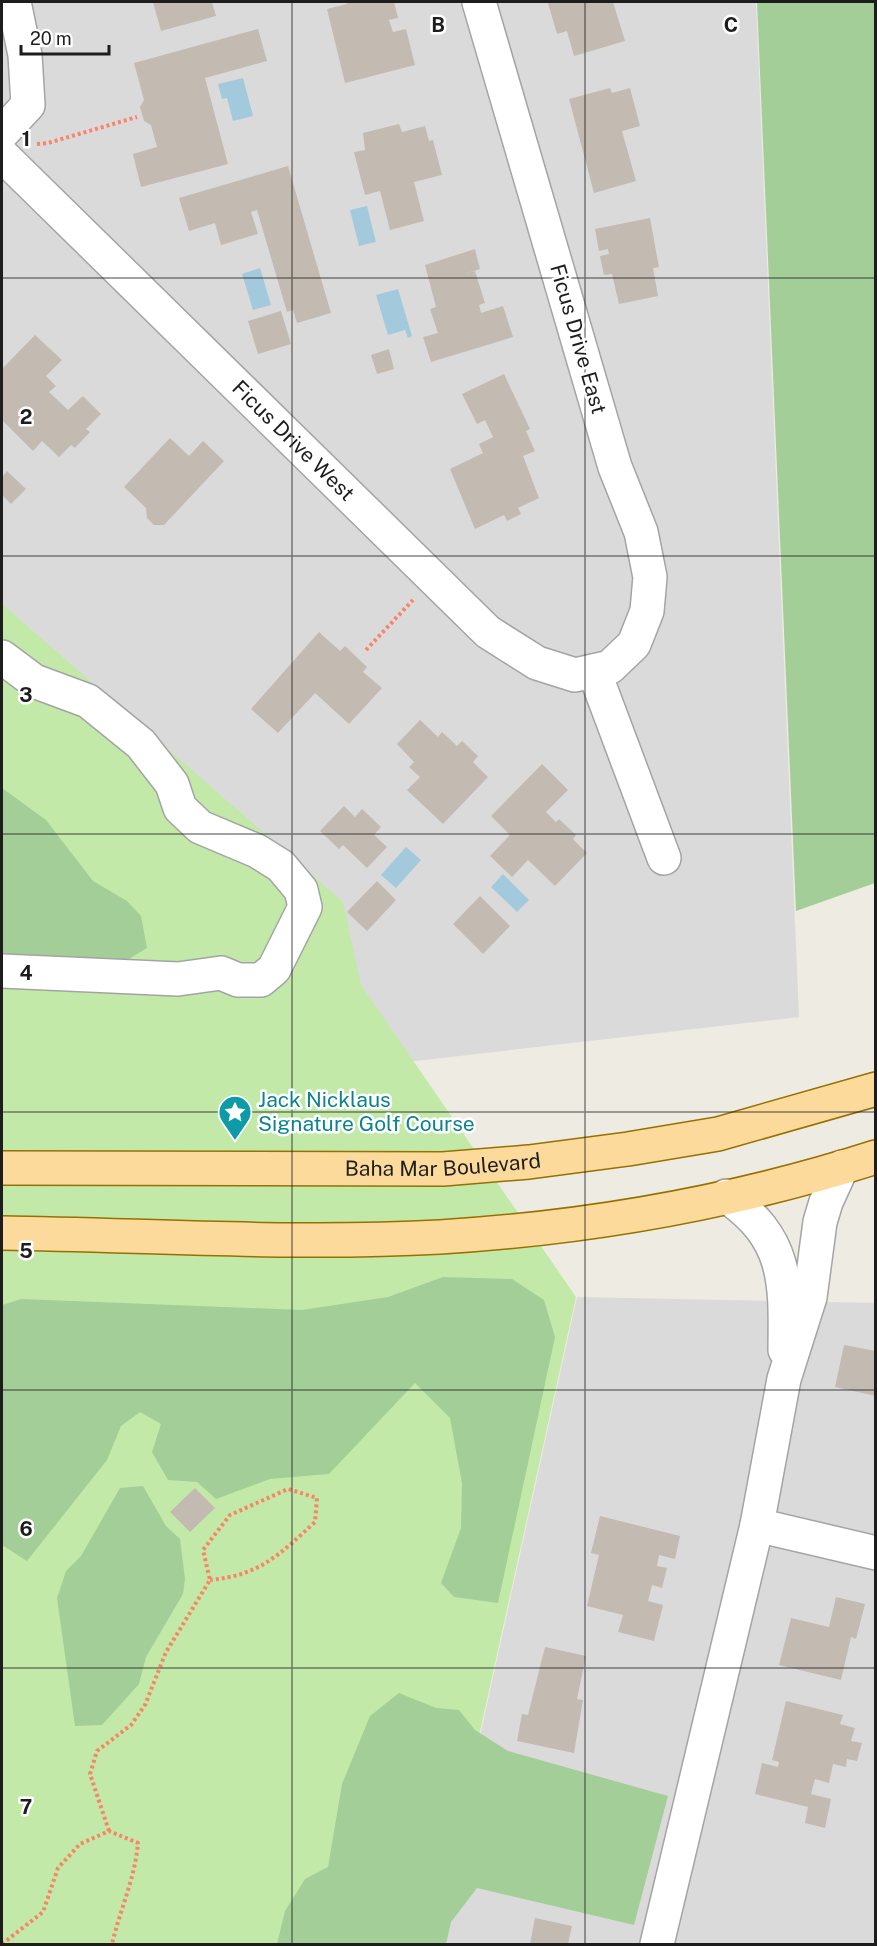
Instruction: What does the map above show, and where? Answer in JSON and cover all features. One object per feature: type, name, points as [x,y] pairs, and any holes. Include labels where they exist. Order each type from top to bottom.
[{"type":"main road","name":"Baha Mar Boulevard","points":[[2,1168],[420,1169],[529,1162],[717,1134],[876,1089]]},
{"type":"main road","points":[[2,1233],[306,1240],[438,1237],[516,1231],[599,1221],[726,1196],[876,1157]]},
{"type":"street","points":[[9,144],[28,105],[26,55],[14,2]]},
{"type":"street","name":"Ficus Drive East","points":[[479,2],[615,467],[641,532],[650,577],[647,611],[634,644],[602,669]]},
{"type":"street","name":"Ficus Drive West","points":[[9,144],[488,632],[537,663],[575,675],[602,669]]},
{"type":"street","points":[[2,657],[34,681],[88,701],[141,744],[172,784],[180,808],[200,827],[257,851],[281,866],[301,890],[306,907],[274,969],[261,980],[238,980],[221,974],[178,979],[2,971]]},
{"type":"street","points":[[602,669],[664,858]]},
{"type":"street","points":[[657,1944],[757,1525],[784,1379],[810,1297],[820,1222],[826,1202],[842,1167]]},
{"type":"street","points":[[726,1196],[759,1223],[780,1263],[784,1302],[784,1379]]},
{"type":"street","points":[[757,1525],[876,1553]]},
{"type":"path","points":[[9,144],[48,143],[137,117]]},
{"type":"path","points":[[366,650],[433,578]]},
{"type":"path","points":[[109,1831],[90,1774],[97,1751],[131,1725],[145,1706],[166,1652],[210,1580],[203,1550],[230,1515],[288,1489],[317,1498],[315,1522],[273,1560],[234,1578],[210,1580]]},
{"type":"path","points":[[2,1944],[43,1912],[58,1868],[80,1844],[109,1831],[138,1843],[136,1867],[121,1906],[112,1944]]},
{"type":"shaded area","points":[[2,2],[756,2],[799,1017],[328,1071],[2,725]]},
{"type":"shaded area","points":[[577,1297],[875,1303],[875,1944],[434,1944]]},
{"type":"green space","points":[[757,2],[876,2],[875,883],[796,911]]},
{"type":"green space","name":"Jack Nicklaus Signature Golf Course","points":[[2,604],[343,902],[361,985],[576,1297],[433,1944],[2,1944]]},
{"type":"green space","points":[[2,788],[46,820],[93,881],[127,901],[141,916],[147,948],[124,962],[2,962]]},
{"type":"green space","points":[[443,1277],[512,1279],[544,1300],[555,1337],[498,1603],[454,1597],[441,1583],[461,1528],[462,1483],[450,1418],[415,1383],[329,1474],[270,1479],[216,1499],[197,1482],[168,1480],[152,1452],[161,1424],[140,1412],[121,1426],[107,1460],[27,1561],[2,1545],[2,1305],[21,1299],[302,1310],[388,1297]]},
{"type":"green space","points":[[143,1486],[166,1526],[180,1539],[185,1579],[183,1594],[146,1657],[139,1684],[102,1725],[75,1726],[57,1598],[66,1571],[81,1556],[120,1488]]},
{"type":"green space","points":[[399,1693],[436,1708],[459,1710],[475,1730],[508,1751],[668,1796],[634,1925],[477,1888],[451,1922],[446,1944],[277,1944],[285,1911],[305,1879],[328,1867],[342,1784],[370,1716]]},
{"type":"water","points":[[243,78],[253,116],[233,121],[227,98],[222,99],[218,84]]},
{"type":"water","points":[[367,206],[376,242],[359,246],[350,210]]},
{"type":"water","points":[[260,268],[271,305],[253,310],[242,274]]},
{"type":"water","points":[[398,289],[412,336],[408,338],[405,330],[388,335],[376,295]]},
{"type":"water","points":[[406,847],[421,860],[396,888],[381,875]]},
{"type":"water","points":[[503,874],[529,900],[517,912],[491,887]]},
{"type":"building","points":[[153,2],[212,2],[216,16],[161,31]]},
{"type":"building","points":[[347,2],[394,2],[398,18],[389,20],[393,32],[406,29],[415,65],[345,83],[327,9],[347,4]]},
{"type":"building","points":[[613,2],[625,41],[574,56],[567,31],[557,34],[548,3]]},
{"type":"building","points":[[258,29],[267,61],[205,78],[228,164],[141,187],[133,154],[157,147],[151,125],[144,121],[140,107],[144,100],[134,63]]},
{"type":"building","points":[[610,88],[612,93],[630,88],[640,126],[622,131],[636,181],[594,193],[569,99]]},
{"type":"building","points":[[399,124],[402,132],[425,126],[429,141],[433,140],[442,175],[414,182],[424,221],[390,230],[380,191],[365,195],[354,152],[365,150],[363,133]]},
{"type":"building","points":[[288,166],[331,313],[297,323],[293,310],[287,312],[257,210],[251,212],[258,234],[221,245],[215,223],[189,231],[179,198]]},
{"type":"building","points":[[650,218],[659,267],[653,268],[658,296],[619,304],[612,274],[604,275],[600,256],[609,254],[608,249],[599,251],[595,229]]},
{"type":"building","points":[[475,249],[480,269],[464,274],[475,271],[485,303],[479,305],[481,313],[503,306],[513,337],[431,362],[423,337],[438,333],[430,309],[436,307],[425,265]]},
{"type":"building","points":[[281,311],[291,344],[258,354],[248,321]]},
{"type":"building","points":[[35,335],[62,360],[46,376],[56,386],[49,392],[68,410],[83,396],[101,414],[86,429],[90,432],[75,448],[71,445],[59,457],[42,441],[33,451],[2,422],[2,369]]},
{"type":"building","points":[[389,349],[394,369],[377,374],[371,355]]},
{"type":"building","points":[[504,374],[530,429],[526,431],[535,451],[523,456],[539,498],[518,508],[521,514],[507,521],[504,515],[475,529],[450,469],[483,453],[479,444],[493,437],[485,420],[477,424],[462,394]]},
{"type":"building","points":[[170,438],[189,456],[203,441],[224,461],[164,525],[154,525],[147,518],[146,508],[124,487]]},
{"type":"building","points":[[7,471],[26,489],[11,504],[2,495],[2,477]]},
{"type":"building","points":[[319,632],[340,651],[345,646],[367,667],[363,672],[382,688],[349,724],[315,693],[278,733],[251,709]]},
{"type":"building","points":[[420,720],[438,737],[442,732],[457,746],[462,741],[478,756],[473,762],[488,777],[443,824],[407,790],[420,777],[409,767],[414,762],[397,744]]},
{"type":"building","points":[[542,764],[568,790],[546,812],[556,822],[559,819],[576,835],[573,839],[587,853],[555,886],[528,860],[512,877],[490,856],[510,835],[491,816]]},
{"type":"building","points":[[344,806],[355,817],[362,809],[381,827],[374,835],[387,847],[367,868],[343,845],[339,849],[320,831]]},
{"type":"building","points":[[377,881],[396,900],[367,931],[347,912]]},
{"type":"building","points":[[480,896],[510,926],[483,954],[453,924]]},
{"type":"building","points":[[844,1345],[876,1351],[876,1396],[835,1387]]},
{"type":"building","points":[[195,1488],[215,1508],[190,1532],[170,1512]]},
{"type":"building","points":[[600,1516],[680,1536],[675,1559],[659,1555],[657,1566],[667,1568],[662,1588],[652,1585],[648,1601],[663,1605],[654,1641],[618,1632],[623,1615],[587,1606],[599,1555],[591,1553]]},
{"type":"building","points":[[836,1597],[865,1604],[856,1639],[851,1637],[841,1680],[779,1665],[791,1618],[829,1627]]},
{"type":"building","points":[[545,1647],[586,1656],[577,1699],[583,1700],[574,1753],[517,1741],[522,1714],[528,1715]]},
{"type":"building","points":[[786,1701],[843,1715],[840,1724],[855,1728],[851,1741],[862,1743],[857,1761],[847,1759],[846,1767],[833,1764],[829,1783],[815,1779],[811,1794],[831,1799],[825,1828],[805,1823],[808,1807],[755,1794],[762,1763],[778,1767],[779,1762],[772,1760]]},
{"type":"building","points":[[535,1918],[572,1926],[568,1944],[530,1944]]},
{"type":"place","name":"Jack Nicklaus Signature Golf Course","points":[[235,1141]]}]
